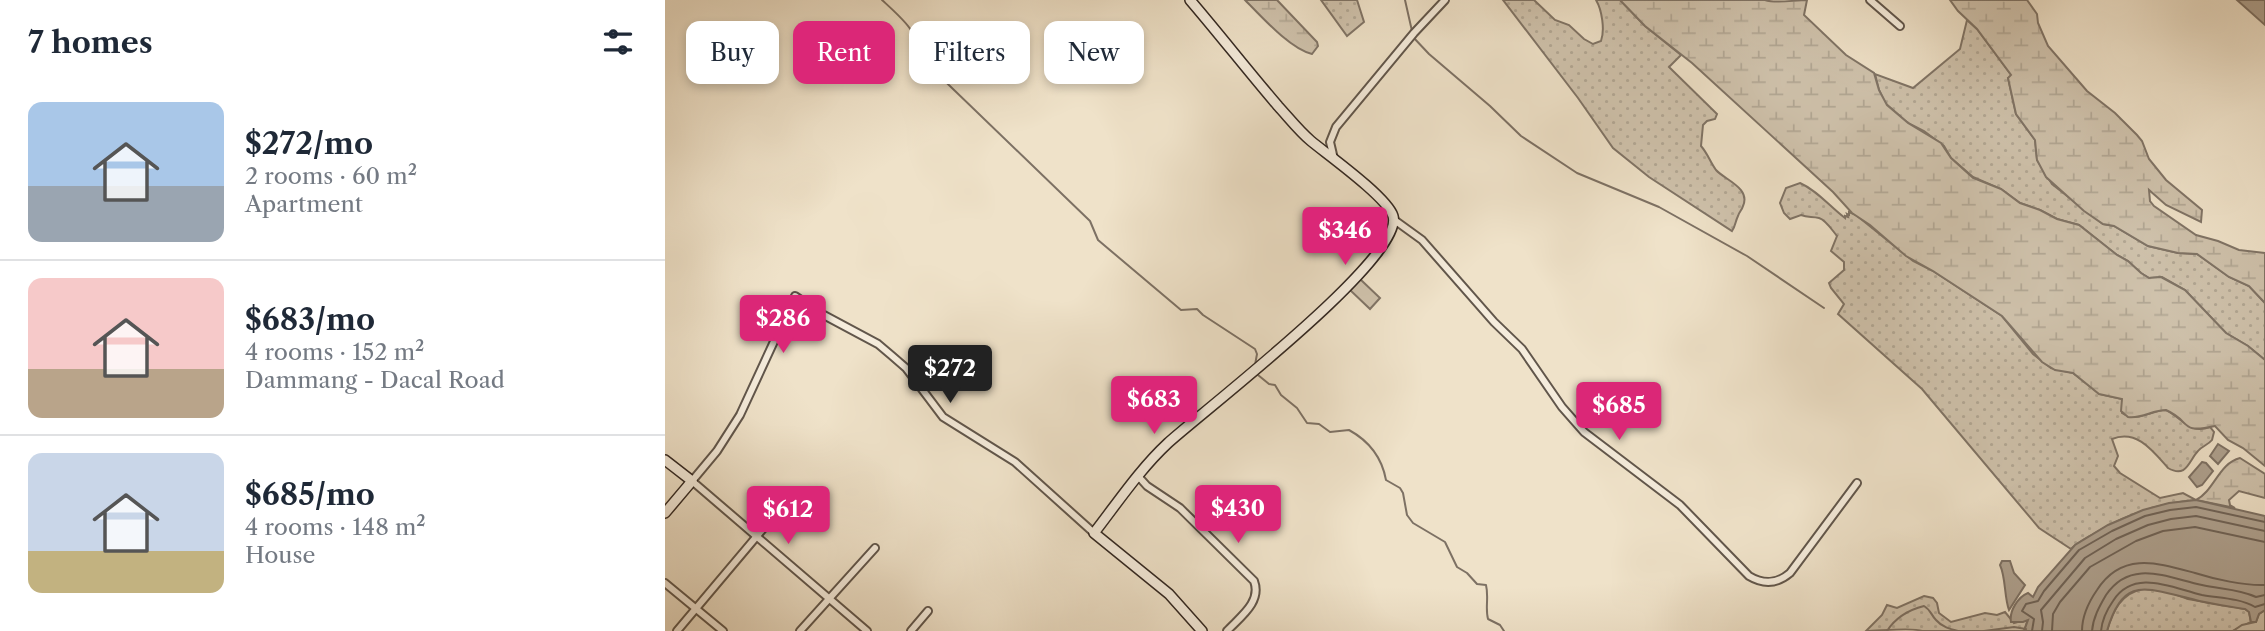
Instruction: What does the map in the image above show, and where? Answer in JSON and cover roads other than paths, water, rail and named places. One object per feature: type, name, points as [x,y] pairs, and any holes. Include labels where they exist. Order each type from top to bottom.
[{"type":"street","points":[[1190,0],[1242,65],[1313,143],[1384,203],[1393,219],[1422,240],[1485,312],[1522,349],[1584,432],[1665,492],[1749,576],[1756,580],[1776,582],[1790,573],[1857,483]]},
{"type":"street","points":[[1313,143],[1324,142],[1332,134],[1413,33],[1445,0]]},
{"type":"street","points":[[1870,0],[1900,26]]},
{"type":"street","points":[[1332,134],[1333,159]]},
{"type":"street","points":[[1094,533],[1138,476],[1169,443],[1324,309],[1364,269],[1389,238],[1393,219]]},
{"type":"street","points":[[665,513],[717,451],[740,415],[795,296],[885,349],[906,368],[943,417],[1015,462],[1094,533],[1169,594],[1202,631]]},
{"type":"street","points":[[665,460],[867,631]]},
{"type":"street","points":[[1138,476],[1147,486],[1185,513],[1254,581],[1257,592],[1254,601],[1227,631]]},
{"type":"street","points":[[677,631],[789,498]]},
{"type":"street","points":[[800,631],[875,548]]},
{"type":"street","points":[[665,583],[723,631]]},
{"type":"street","points":[[911,631],[928,611]]},
{"type":"water","points":[[2237,0],[2265,0],[2265,25]]},
{"type":"water","points":[[2218,444],[2229,451],[2218,464],[2210,456]]},
{"type":"water","points":[[2202,462],[2213,471],[2202,485],[2197,487],[2189,477]]},
{"type":"water","points":[[2196,500],[2265,516],[2265,610],[2259,614],[2256,622],[2251,622],[2249,612],[2245,609],[2139,590],[2129,593],[2121,601],[2113,613],[2107,631],[2024,631],[2028,620],[2011,622],[2011,613],[2018,601],[2028,593],[2033,597],[2038,587],[2075,545],[2108,525],[2143,510]]},
{"type":"water","points":[[2002,561],[2010,561],[2014,573],[2025,585],[2009,610],[2000,565]]},
{"type":"waterway","points":[[882,0],[909,27],[924,61],[1090,221],[1098,240],[1181,310],[1197,309],[1255,349],[1255,365]]},
{"type":"waterway","points":[[1405,0],[1412,31]]},
{"type":"waterway","points":[[1413,37],[1521,136],[1577,173],[1659,207],[1747,256],[1824,308]]},
{"type":"waterway","points":[[1258,375],[1269,384],[1275,385],[1307,423],[1319,424],[1330,432],[1349,430],[1363,439],[1378,457],[1386,480],[1400,488],[1403,493],[1407,515],[1413,523],[1445,542],[1457,567],[1477,584],[1486,585],[1488,619],[1500,625],[1504,631]]},
{"type":"waterway","points":[[1887,631],[1903,615],[1924,606],[1941,624],[1958,631]]},
{"type":"waterway","points":[[1984,631],[2014,627],[2026,629]]}]
